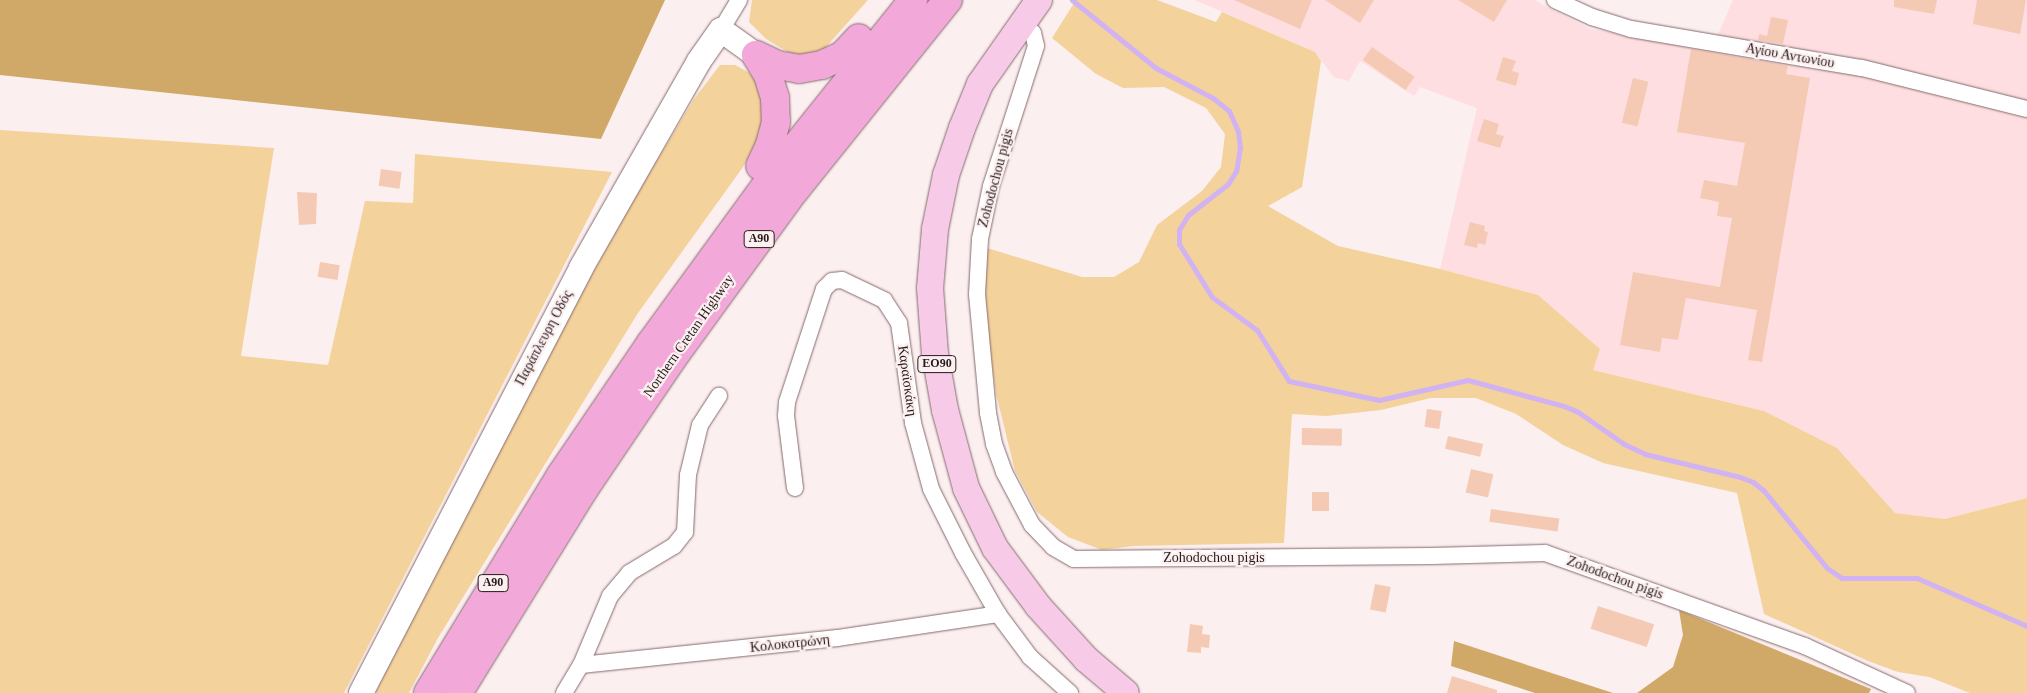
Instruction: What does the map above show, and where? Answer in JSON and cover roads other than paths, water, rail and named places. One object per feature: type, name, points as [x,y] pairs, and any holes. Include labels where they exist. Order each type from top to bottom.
[{"type":"highway","points":[[561,475],[601,394],[638,335],[706,237],[890,0]]},
{"type":"highway","name":"Northern Cretan Highway","points":[[428,693],[478,608],[561,475],[699,274],[776,170],[913,0]]},
{"type":"highway","name":"Northern Cretan Highway","points":[[458,693],[584,489],[672,359],[790,198],[948,0]]},
{"type":"highway","points":[[584,489],[642,425],[840,158],[968,0]]},
{"type":"highway","points":[[756,55],[777,65],[799,69],[822,65],[843,55],[859,38]]},
{"type":"highway","points":[[756,55],[768,75],[775,106],[776,122],[770,145],[760,166]]},
{"type":"main road","name":"ΕΟ90","points":[[1039,0],[980,84],[946,175],[934,230],[930,288],[935,354],[945,410],[966,488],[995,548],[1038,606],[1086,659],[1126,693]]},
{"type":"street","points":[[739,0],[721,30],[756,55]]},
{"type":"street","name":"Αγίου Αντωνίου","points":[[1555,0],[1592,17],[1631,29],[1862,68],[2027,109]]},
{"type":"street","name":"Zohodochou pigis","points":[[1023,23],[1033,33],[1036,46],[991,186],[980,239],[976,294],[988,413],[994,444],[1004,472],[1027,516],[1041,536],[1054,548],[1074,559],[1432,556],[1545,553],[1805,646],[1907,693]]},
{"type":"street","name":"Παράπλευρη Οδός","points":[[361,693],[581,268],[699,62],[721,30]]},
{"type":"street","name":"Καραϊσκάκη","points":[[796,488],[786,416],[786,402],[824,289],[832,281],[842,280],[884,300],[899,323],[913,423],[931,489],[963,553],[998,614],[1030,657],[1070,693]]},
{"type":"street","points":[[564,693],[581,665],[610,596],[629,572],[674,546],[685,532],[688,474],[700,425],[719,396]]},
{"type":"street","name":"Κολοκοτρώνη","points":[[581,665],[838,638],[998,614]]},
{"type":"waterway","points":[[1072,0],[1156,68],[1213,98],[1229,111],[1238,131],[1240,147],[1236,171],[1228,184],[1188,215],[1179,230],[1179,244],[1212,297],[1257,330],[1289,381],[1379,400],[1468,380],[1564,406],[1578,412],[1624,444],[1645,454],[1740,477],[1753,482],[1764,491],[1827,568],[1842,578],[1917,578],[2027,626]]}]
